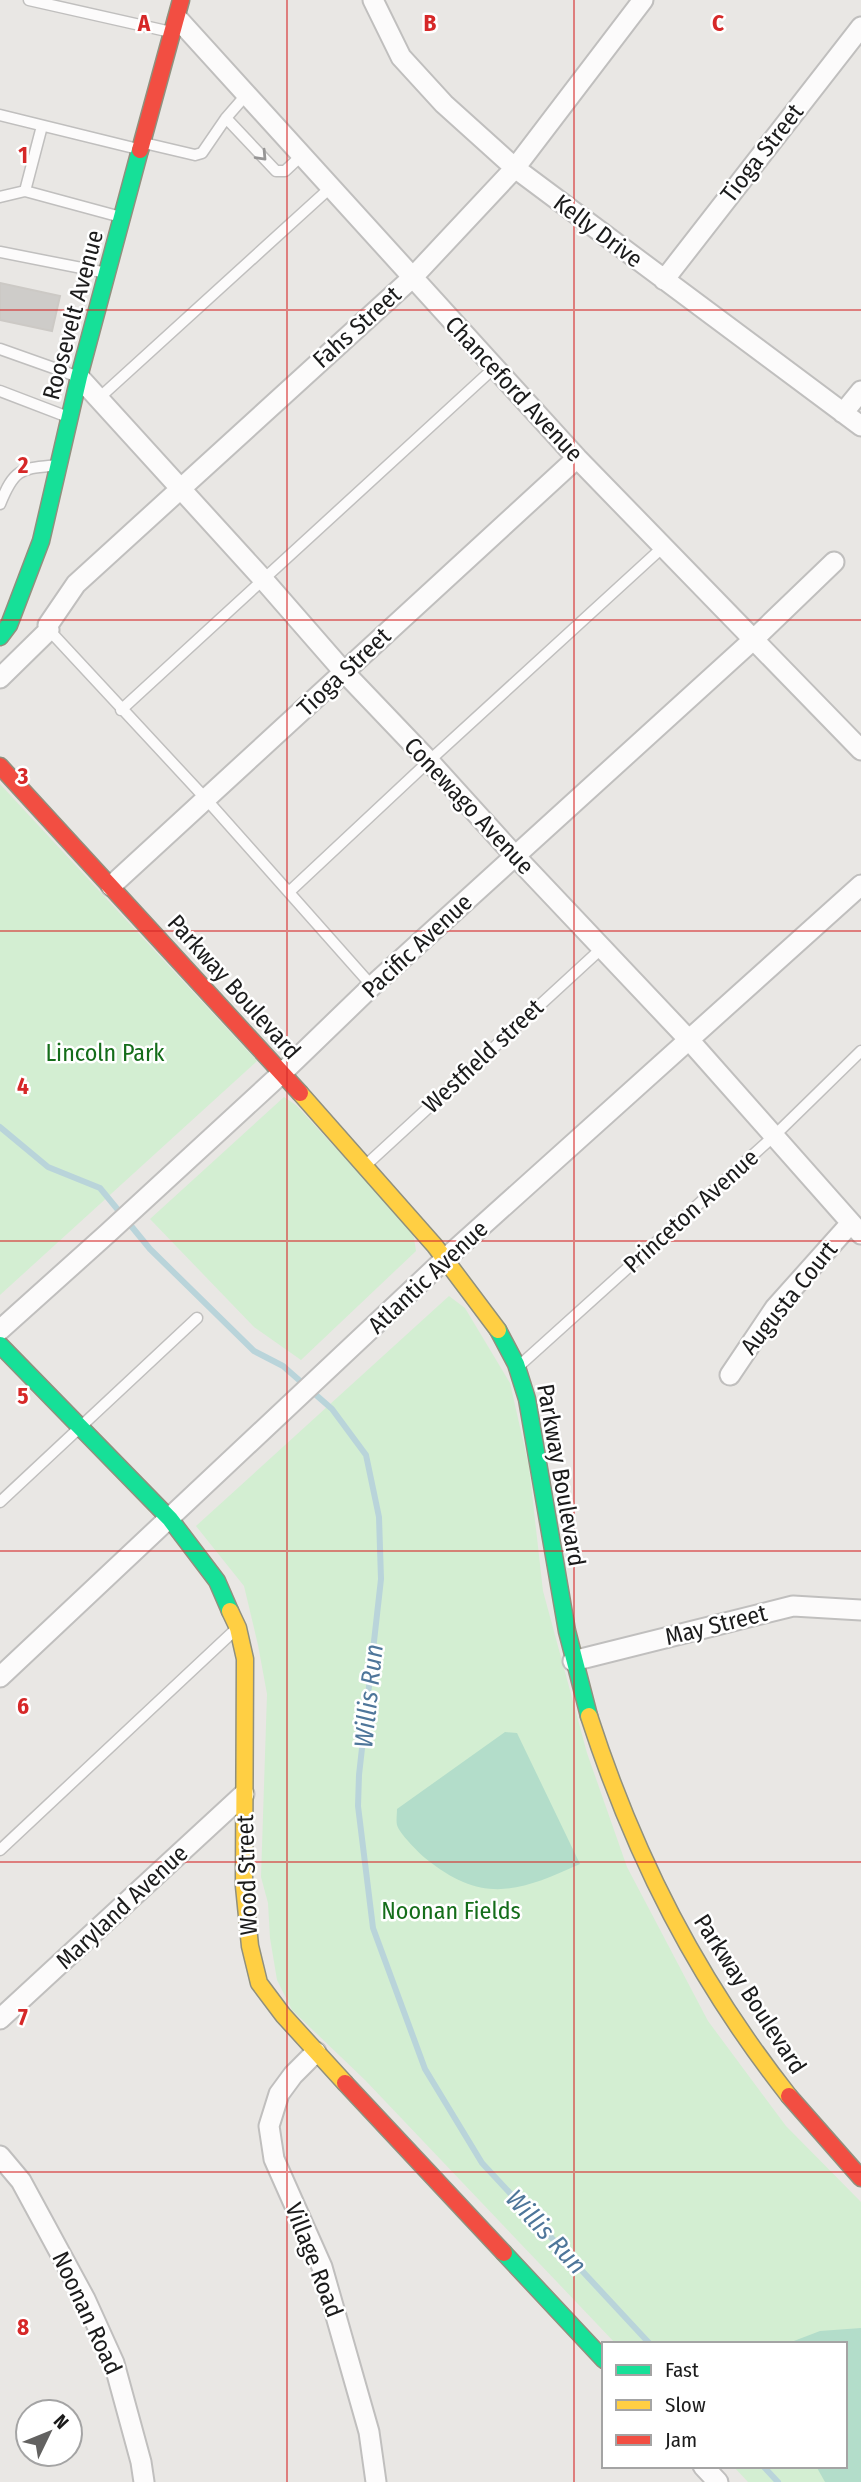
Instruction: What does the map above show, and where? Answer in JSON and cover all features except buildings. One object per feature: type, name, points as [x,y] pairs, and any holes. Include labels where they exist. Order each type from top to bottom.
[{"type":"street","name":"Kelly Drive","points":[[373,0],[401,57],[444,104],[515,168],[861,426]]},
{"type":"street","name":"Fahs Street","points":[[0,678],[49,630],[48,625],[76,584],[412,278],[515,168],[643,0]]},
{"type":"street","name":"Chanceford Avenue","points":[[178,17],[576,458],[861,750]]},
{"type":"street","name":"Roosevelt Avenue","points":[[0,637],[9,625],[41,541],[79,377],[178,17]]},
{"type":"street","name":"Tioga Street","points":[[664,280],[861,27]]},
{"type":"street","name":"Conewago Avenue","points":[[79,377],[344,672],[690,1041],[856,1228]]},
{"type":"street","points":[[843,413],[861,391]]},
{"type":"street","name":"Tioga Street","points":[[111,886],[576,458]]},
{"type":"street","name":"Pacific Avenue","points":[[0,1329],[754,639],[834,562]]},
{"type":"street","name":"Parkway Boulevard","points":[[0,766],[365,1165],[488,1314],[518,1367],[533,1430],[573,1661],[614,1790],[662,1896],[698,1965],[769,2071],[809,2122],[861,2178]]},
{"type":"street","name":"Atlantic Avenue","points":[[0,1676],[445,1259],[861,885]]},
{"type":"street","name":"Augusta Court","points":[[730,1375],[775,1308],[856,1228]]},
{"type":"street","name":"Wood Street","points":[[0,1345],[170,1519],[217,1581],[238,1628],[246,1659],[246,1910],[250,1946],[259,1983],[316,2052],[602,2358]]},
{"type":"street","name":"May Street","points":[[573,1661],[793,1606],[861,1609]]},
{"type":"street","name":"Maryland Avenue","points":[[0,2019],[244,1794]]},
{"type":"street","name":"Village Road","points":[[316,2052],[279,2094],[269,2126],[274,2159],[322,2267],[369,2432],[376,2482]]},
{"type":"street","name":"Noonan Road","points":[[0,2156],[21,2181],[85,2299],[109,2353],[141,2462],[144,2482]]},
{"type":"street","points":[[705,2468],[718,2482]]},
{"type":"lane","points":[[29,0],[178,17]]},
{"type":"lane","points":[[0,115],[143,147],[195,155],[202,153],[246,95]]},
{"type":"lane","points":[[226,118],[276,171],[285,171],[301,156]]},
{"type":"lane","points":[[25,191],[42,126]]},
{"type":"lane","points":[[97,398],[330,188]]},
{"type":"lane","points":[[0,197],[25,191],[123,217]]},
{"type":"lane","points":[[0,252],[107,274]]},
{"type":"lane","points":[[0,349],[79,377]]},
{"type":"lane","points":[[121,710],[494,368]]},
{"type":"lane","points":[[0,391],[70,417]]},
{"type":"lane","points":[[0,504],[9,481],[25,469],[58,465]]},
{"type":"lane","points":[[289,892],[663,547]]},
{"type":"lane","points":[[49,630],[372,986]]},
{"type":"lane","name":"Westfield street","points":[[365,1165],[601,948]]},
{"type":"lane","name":"Princeton Avenue","points":[[518,1367],[774,1136],[861,1051]]},
{"type":"lane","points":[[0,1502],[197,1318]]},
{"type":"lane","points":[[0,1850],[238,1628]]},
{"type":"green space","name":"Lincoln Park","points":[[0,784],[257,1061],[0,1295]]},
{"type":"green space","points":[[284,1097],[296,1105],[413,1232],[416,1251],[301,1360],[254,1327],[150,1219]]},
{"type":"green space","name":"Noonan Fields","points":[[449,1296],[465,1308],[510,1383],[529,1467],[543,1591],[587,1753],[627,1867],[708,2021],[786,2126],[861,2202],[861,2482],[748,2482],[735,2468],[847,2468],[847,2342],[614,2342],[365,2080],[292,2010],[277,1980],[268,1903],[261,1877],[267,1694],[258,1645],[244,1586],[196,1526]]},
{"type":"green space","points":[[505,1732],[517,1733],[580,1864],[519,1887],[483,1888],[465,1883],[446,1873],[422,1855],[398,1828],[397,1809]]},
{"type":"green space","points":[[861,2328],[861,2482],[825,2482],[817,2468],[847,2468],[847,2342],[791,2342],[820,2331]]},
{"type":"waterway","name":"Willis Run","points":[[0,1127],[48,1167],[100,1188],[150,1249],[254,1351],[283,1366],[332,1409],[366,1455],[379,1517],[381,1579],[359,1775],[358,1806],[373,1928],[425,2069],[482,2163],[648,2342]]},
{"type":"waterway","name":"Willis Run","points":[[765,2468],[778,2482]]},
{"type":"traffic: fast","points":[[0,637],[9,625],[41,541],[79,377],[140,150]]},
{"type":"traffic: fast","points":[[498,1330],[516,1364],[527,1399],[567,1631],[589,1716]]},
{"type":"traffic: fast","points":[[0,1345],[170,1519],[217,1581],[230,1611]]},
{"type":"traffic: fast","points":[[504,2253],[602,2358]]},
{"type":"traffic: slow","points":[[300,1093],[435,1246],[498,1330]]},
{"type":"traffic: slow","points":[[230,1611],[238,1628],[245,1659],[244,1886],[250,1946],[259,1983],[283,2015],[345,2083]]},
{"type":"traffic: slow","points":[[589,1716],[627,1819],[672,1915],[725,2007],[789,2096]]},
{"type":"traffic: jam","points":[[140,150],[181,0]]},
{"type":"traffic: jam","points":[[0,766],[300,1093]]},
{"type":"traffic: jam","points":[[345,2083],[504,2253]]},
{"type":"traffic: jam","points":[[789,2096],[861,2178]]}]
